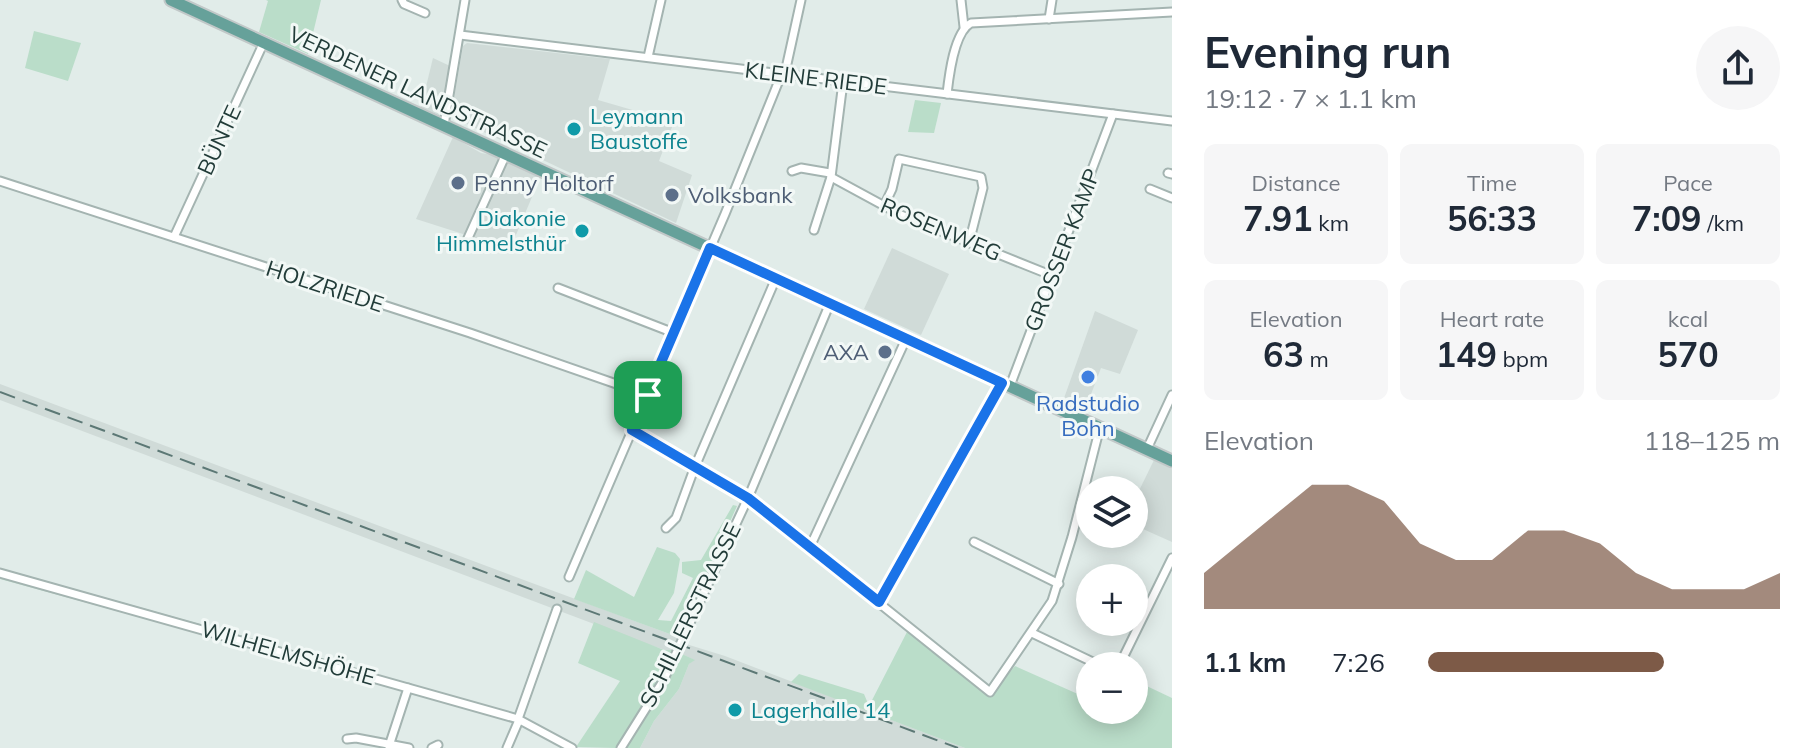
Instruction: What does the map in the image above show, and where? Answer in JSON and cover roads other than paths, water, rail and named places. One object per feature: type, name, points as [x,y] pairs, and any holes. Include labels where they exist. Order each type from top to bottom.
[{"type":"main road","name":"VERDENER LANDSTRASSE","points":[[171,0],[1172,461]]},
{"type":"street","points":[[402,0],[404,4],[425,13]]},
{"type":"street","points":[[444,125],[465,0]]},
{"type":"street","points":[[648,57],[661,0]]},
{"type":"street","points":[[569,577],[783,73],[801,0]]},
{"type":"street","points":[[947,94],[964,27],[961,0]]},
{"type":"street","points":[[1049,19],[1052,0]]},
{"type":"street","points":[[964,27],[971,23],[1172,12]]},
{"type":"street","name":"KLEINE RIEDE","points":[[460,35],[1172,121]]},
{"type":"street","name":"BÜNTE","points":[[174,237],[264,42]]},
{"type":"street","points":[[814,230],[830,175],[843,82]]},
{"type":"street","name":"GROSSER KAMP","points":[[879,602],[1006,384],[1053,276],[1113,114]]},
{"type":"street","points":[[468,238],[506,154]]},
{"type":"street","points":[[884,206],[892,189],[899,159],[981,177],[983,188],[969,243]]},
{"type":"street","name":"ROSENWEG","points":[[792,171],[801,168],[830,175],[884,206],[945,235],[1053,276]]},
{"type":"street","name":"HOLZRIEDE","points":[[0,181],[470,333],[648,395]]},
{"type":"street","points":[[1150,189],[1172,198]]},
{"type":"street","points":[[666,528],[676,518],[776,278]]},
{"type":"street","points":[[558,288],[674,333]]},
{"type":"street","name":"SCHILLERSTRASSE","points":[[621,748],[674,658],[748,497],[830,303]]},
{"type":"street","points":[[810,547],[906,339]]},
{"type":"street","points":[[1147,449],[1172,395]]},
{"type":"street","points":[[632,430],[694,469],[748,497],[990,692],[1052,601],[1100,427]]},
{"type":"street","points":[[974,542],[1059,584]]},
{"type":"street","points":[[1126,652],[1172,558]]},
{"type":"street","name":"WILHELMSHÖHE","points":[[0,573],[518,720],[572,748]]},
{"type":"street","points":[[507,748],[557,609]]},
{"type":"street","points":[[1032,633],[1076,654]]},
{"type":"street","points":[[389,746],[408,688]]},
{"type":"street","points":[[347,739],[409,748]]},
{"type":"railway","points":[[0,392],[958,748]]},
{"type":"place","name":"Leymann Baustoffe","points":[[574,129]]},
{"type":"place","name":"Penny Holtorf","points":[[458,183]]},
{"type":"place","name":"Volksbank","points":[[672,195]]},
{"type":"place","name":"Diakonie Himmelsthür","points":[[582,231]]},
{"type":"place","name":"AXA","points":[[885,352]]},
{"type":"place","name":"Radstudio Bohn","points":[[1088,377]]},
{"type":"place","name":"Lagerhalle 14","points":[[735,710]]}]
